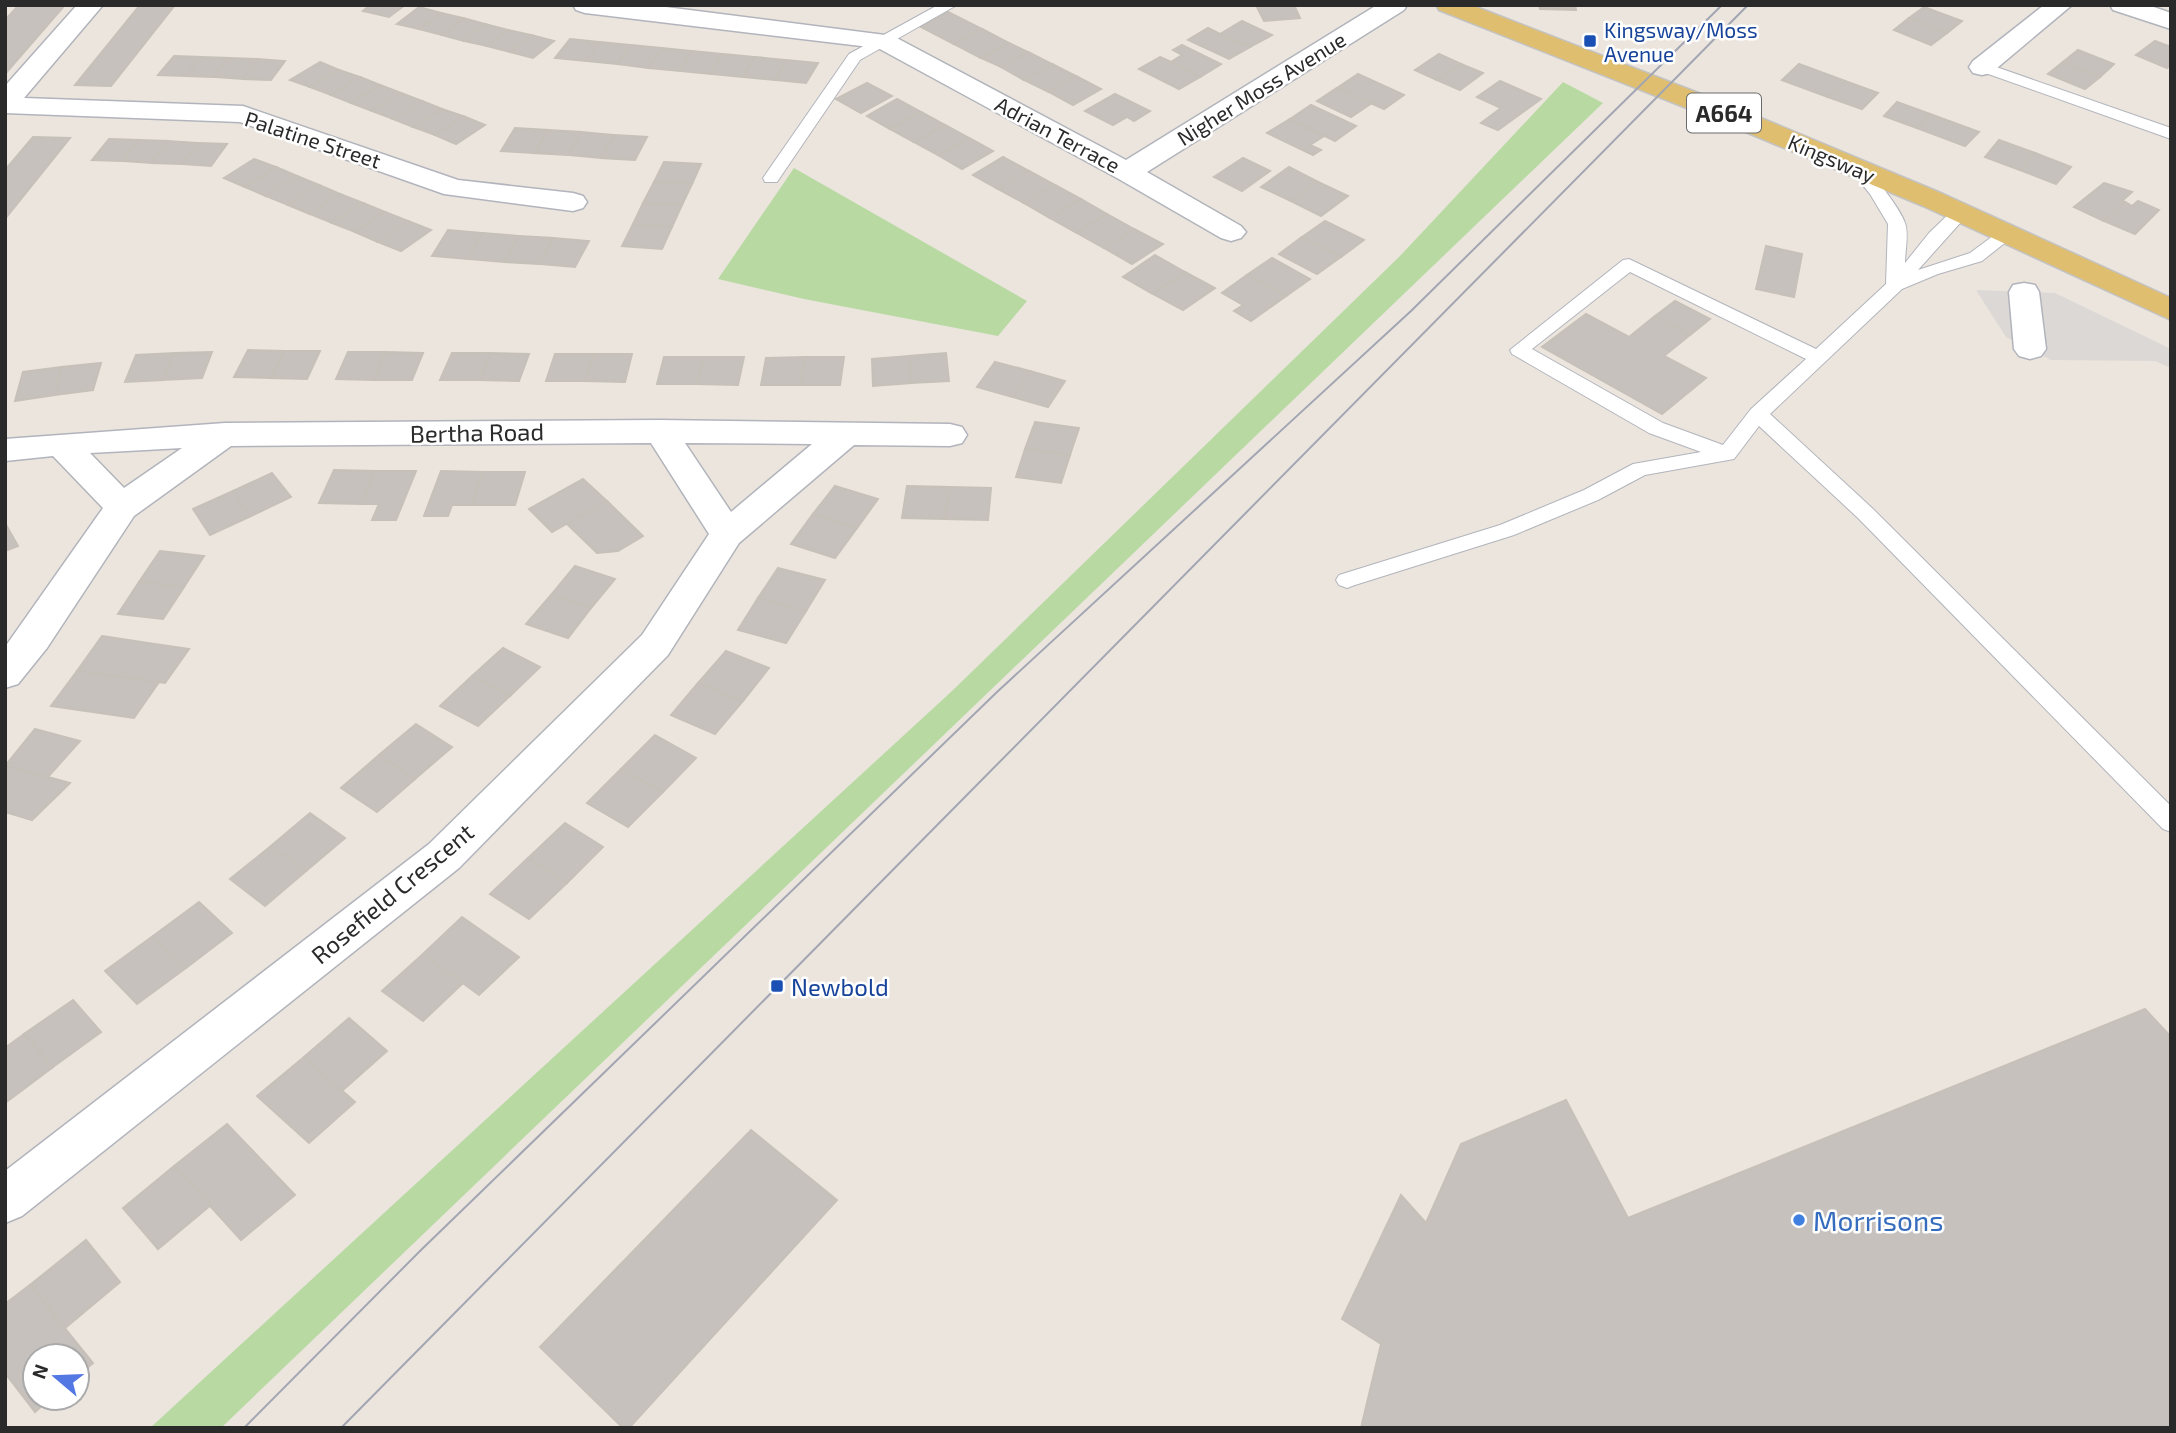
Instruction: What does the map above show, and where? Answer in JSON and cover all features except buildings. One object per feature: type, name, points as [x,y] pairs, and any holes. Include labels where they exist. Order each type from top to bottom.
[{"type":"main road","name":"Kingsway","points":[[1448,5],[1961,212],[2171,310]]},
{"type":"street","points":[[5,104],[91,5]]},
{"type":"street","points":[[585,5],[713,13],[884,41]]},
{"type":"street","name":"Nigher Moss Avenue","points":[[1127,172],[1395,5]]},
{"type":"street","points":[[1982,67],[2060,5]]},
{"type":"street","points":[[2122,5],[2171,21]]},
{"type":"street","name":"Adrian Terrace","points":[[884,41],[1127,172],[1231,232]]},
{"type":"street","name":"Palatine Street","points":[[5,104],[243,114],[454,188],[573,202]]},
{"type":"street","points":[[2024,292],[2030,349]]},
{"type":"street","points":[[660,431],[727,534]]},
{"type":"street","name":"Bertha Road","points":[[5,450],[225,434],[660,431],[950,435]]},
{"type":"street","name":"Rosefield Crescent","points":[[5,1200],[444,856],[655,645],[727,534],[847,433]]},
{"type":"street","points":[[5,674],[34,638],[122,507],[225,434]]},
{"type":"street","points":[[61,444],[122,507]]},
{"type":"lane","points":[[771,178],[854,57],[950,5]]},
{"type":"lane","points":[[1982,67],[2171,134]]},
{"type":"lane","points":[[1857,169],[1877,192],[1897,224],[1895,286]]},
{"type":"lane","points":[[1347,580],[1507,530],[1591,495],[1640,469],[1727,454],[1758,414],[1895,286],[1935,237],[1961,212]]},
{"type":"lane","points":[[1895,286],[1932,270],[1976,257],[2007,234]]},
{"type":"lane","points":[[1727,454],[1656,428],[1519,350],[1629,264],[1817,357]]},
{"type":"lane","points":[[1758,414],[1865,513],[2171,822]]},
{"type":"green space","points":[[1563,82],[1603,103],[221,1428],[150,1428],[952,691],[1400,256]]},
{"type":"green space","points":[[794,168],[1027,301],[998,336],[804,299],[718,279]]},
{"type":"shaded area","points":[[1976,290],[2055,293],[2171,349],[2171,368],[2155,361],[2051,360],[2006,337]]},
{"type":"tram line","points":[[244,1428],[420,1251],[997,692],[1411,311],[1722,5]]},
{"type":"tram line","points":[[341,1428],[1748,5]]},
{"type":"place","name":"Kingsway/Moss Avenue","points":[[1590,41]]},
{"type":"place","name":"Newbold","points":[[777,986]]},
{"type":"place","name":"Morrisons","points":[[1799,1220]]}]
